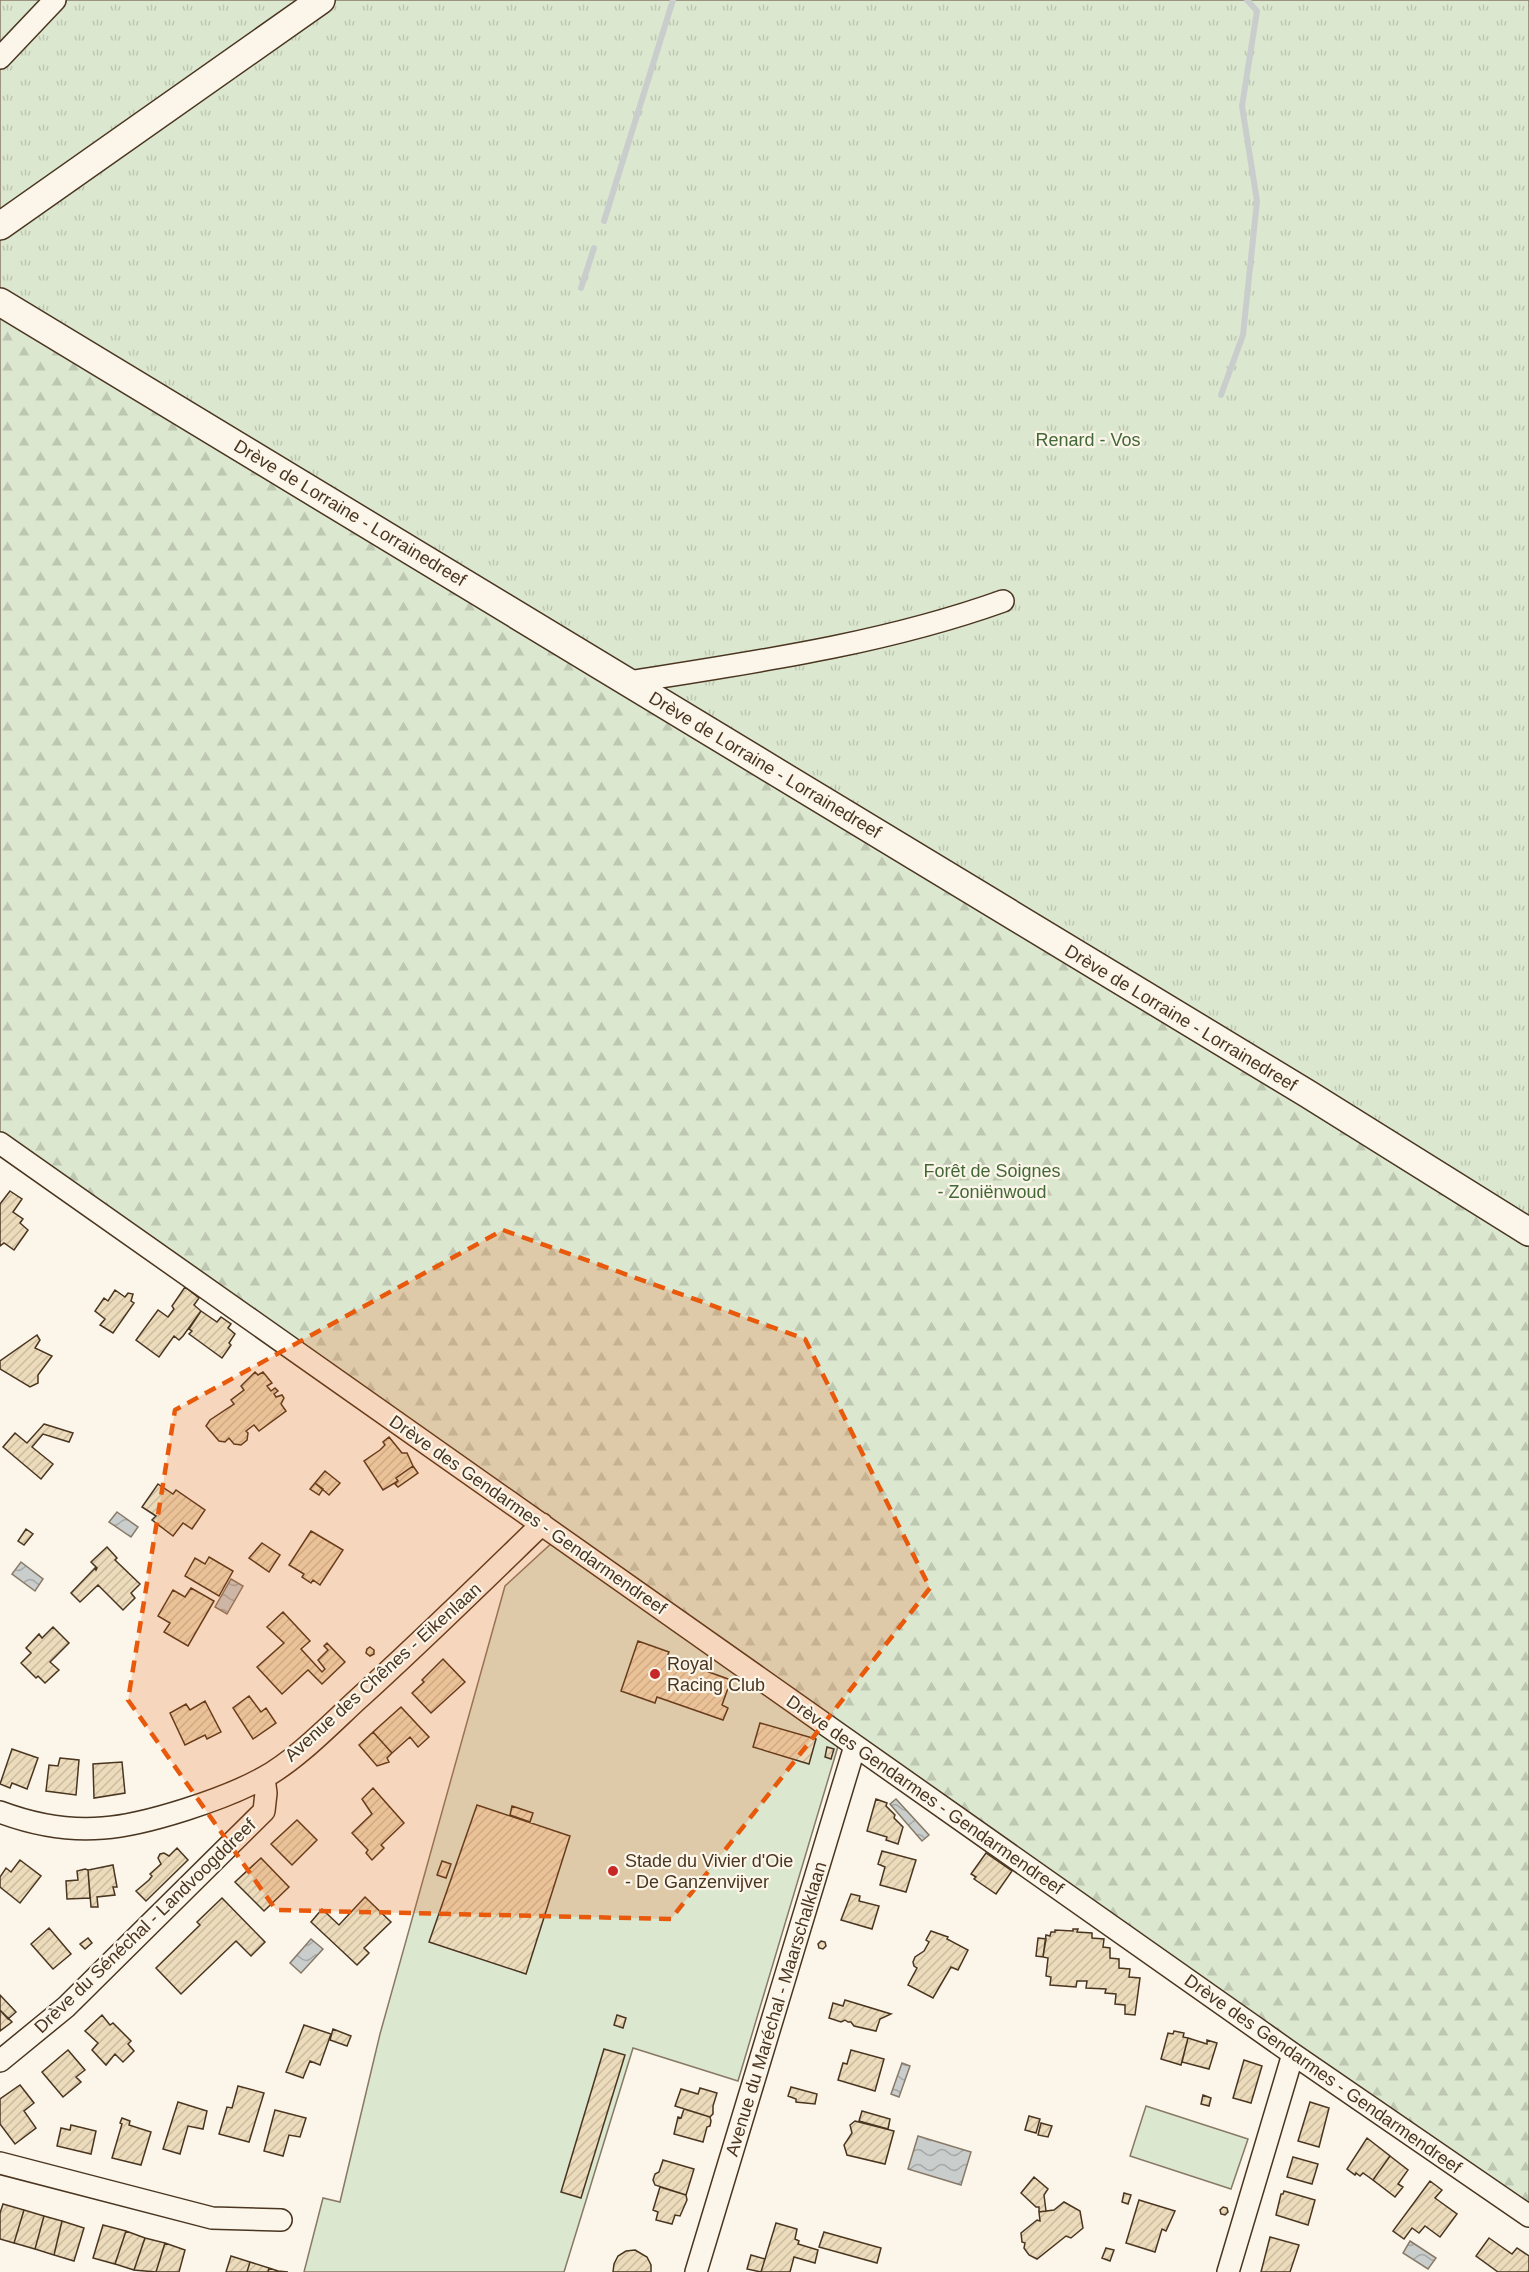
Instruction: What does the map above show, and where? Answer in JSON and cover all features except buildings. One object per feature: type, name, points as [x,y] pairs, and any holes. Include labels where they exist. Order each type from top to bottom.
[{"type":"main road","points":[[0,226],[321,0]]},
{"type":"main road","name":"Drève de Lorraine - Lorrainedreef","points":[[0,302],[1308,1094],[1529,1232]]},
{"type":"street","points":[[0,58],[55,0]]},
{"type":"street","points":[[629,682],[822,649],[959,617],[1004,601]]},
{"type":"street","name":"Drève des Gendarmes - Gendarmendreef","points":[[0,1143],[1293,2054],[1529,2216]]},
{"type":"street","name":"Avenue des Chênes - Eikenlaan","points":[[0,1812],[18,1819],[57,1827],[103,1828],[147,1820],[211,1800],[264,1778],[310,1744],[546,1527]]},
{"type":"street","name":"Avenue du Maréchal - Maarschalklaan","points":[[696,2272],[855,1746]]},
{"type":"street","name":"Drève du Sénéchal - Landvoogddreef","points":[[0,2061],[66,2007],[264,1811],[267,1793],[264,1778]]},
{"type":"street","points":[[1228,2272],[1293,2054]]},
{"type":"street","points":[[0,2163],[212,2218],[280,2220]]},
{"type":"highlighted area","points":[[503,1230],[805,1339],[930,1588],[671,1919],[276,1910],[128,1700],[175,1410]]},
{"type":"green space","points":[[0,0],[311,0],[0,221]]},
{"type":"green space","name":"Renard - Vos","points":[[331,0],[1529,0],[1529,1224],[0,293],[0,232]]},
{"type":"green space","name":"Forêt de Soignes - Zoniënwoud","points":[[1529,0],[1529,2216],[0,1138],[0,221]]},
{"type":"green space","name":"Stade du Vivier d'Oie - De Ganzenvijver","points":[[554,1541],[839,1743],[738,2081],[633,2048],[564,2272],[304,2272],[323,2198],[340,2202],[380,2034],[505,1586]]},
{"type":"green space","points":[[1146,2106],[1248,2139],[1231,2189],[1130,2156]]},
{"type":"water","points":[[117,1512],[138,1527],[131,1537],[109,1522]]},
{"type":"water","points":[[21,1562],[43,1579],[35,1591],[12,1574]]},
{"type":"water","points":[[231,1579],[243,1586],[227,1614],[215,1607]]},
{"type":"water","points":[[896,1799],[929,1835],[922,1841],[890,1804]]},
{"type":"water","points":[[311,1939],[323,1949],[301,1973],[290,1963]]},
{"type":"water","points":[[902,2063],[910,2066],[899,2097],[891,2094]]},
{"type":"water","points":[[918,2136],[971,2152],[961,2185],[908,2169]]},
{"type":"water","points":[[1410,2241],[1436,2258],[1428,2269],[1403,2253]]},
{"type":"waterway","points":[[604,221],[673,0]]},
{"type":"waterway","points":[[1221,395],[1243,335],[1257,201],[1242,106],[1257,11],[1247,0]]},
{"type":"waterway","points":[[581,288],[594,248]]},
{"type":"place","name":"Royal Racing Club","points":[[655,1674]]},
{"type":"place","name":"Stade du Vivier d'Oie - De Ganzenvijver","points":[[613,1871]]}]
